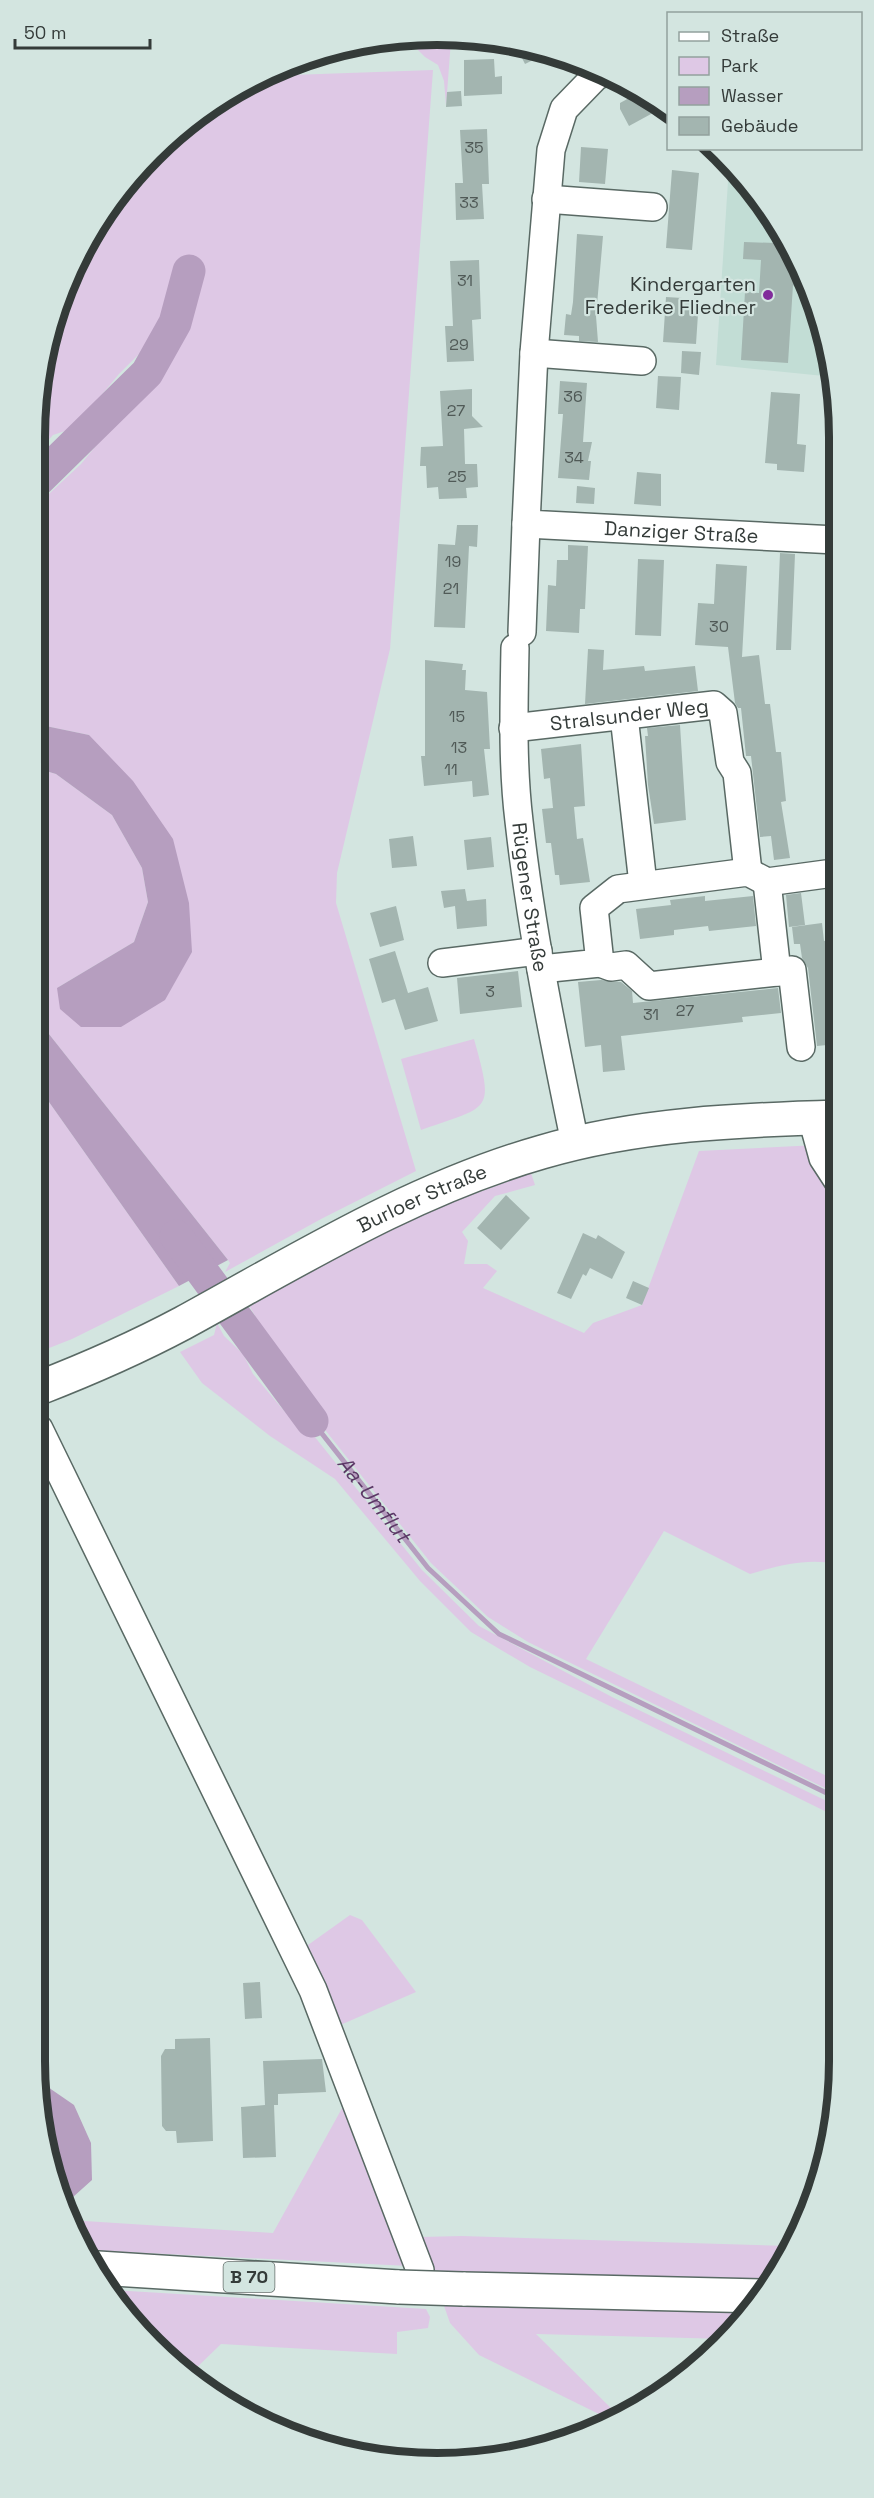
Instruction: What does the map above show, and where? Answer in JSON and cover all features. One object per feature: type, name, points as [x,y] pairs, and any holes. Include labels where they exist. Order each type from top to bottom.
[{"type":"main road","name":"Burloer Straße","points":[[45,1386],[99,1364],[182,1323],[246,1286],[397,1207],[450,1184],[541,1152],[575,1143],[724,1122],[825,1117]]},
{"type":"main road","name":"B 70","points":[[105,2268],[410,2278],[463,2289],[751,2296]]},
{"type":"street","points":[[526,524],[534,353],[551,150],[564,109],[594,78]]},
{"type":"street","points":[[546,199],[652,207]]},
{"type":"street","points":[[534,353],[642,361]]},
{"type":"street","name":"Danziger Straße","points":[[526,524],[829,540]]},
{"type":"street","name":"Rügener Straße","points":[[526,524],[513,728],[519,819],[540,960],[575,1143]]},
{"type":"street","name":"Stralsunder Weg","points":[[513,728],[714,705],[723,713],[730,762],[737,773],[777,972]]},
{"type":"street","points":[[624,716],[643,884]]},
{"type":"street","points":[[600,963],[594,908],[618,889],[643,884],[826,874]]},
{"type":"street","points":[[442,963],[540,960],[600,963],[611,967],[626,965],[649,986],[792,970],[801,1047]]},
{"type":"street","points":[[825,1117],[823,1158],[829,1167]]},
{"type":"street","points":[[45,1441],[313,1990],[410,2278]]},
{"type":"shaded area","points":[[728,175],[763,219],[789,264],[816,336],[824,376],[716,365]]},
{"type":"green space","points":[[414,46],[451,46],[446,106],[444,81],[438,65],[425,57]]},
{"type":"green space","points":[[433,70],[390,649],[337,873],[336,903],[416,1171],[321,1219],[225,1272],[230,1263],[228,1260],[45,1029],[45,771],[56,774],[112,815],[142,868],[148,902],[134,942],[57,988],[192,952],[89,735],[45,726],[45,498],[81,464],[119,418],[154,385],[178,344],[191,315],[199,287],[191,260],[177,276],[178,290],[161,323],[140,353],[119,374],[74,428],[53,435],[45,444],[46,411],[48,386],[58,336],[75,287],[98,241],[126,198],[160,160],[198,126],[241,98],[287,75]]},
{"type":"green space","points":[[474,1039],[484,1081],[485,1094],[481,1103],[474,1110],[461,1116],[421,1130],[401,1059]]},
{"type":"green space","points":[[45,1096],[179,1286],[72,1339],[45,1350]]},
{"type":"green space","points":[[829,1144],[829,1562],[794,1563],[750,1574],[664,1531],[586,1659],[829,1777],[829,1790],[528,1642],[488,1617],[431,1563],[314,1416],[307,1389],[271,1344],[246,1300],[390,1225],[531,1173],[535,1185],[495,1196],[462,1232],[468,1241],[464,1264],[487,1264],[497,1271],[483,1288],[584,1333],[593,1323],[642,1305],[699,1151]]},
{"type":"green space","points":[[217,1323],[224,1336],[243,1354],[253,1374],[285,1412],[306,1426],[422,1570],[479,1626],[612,1697],[829,1802],[829,1813],[530,1667],[471,1632],[420,1581],[335,1479],[270,1436],[202,1383],[180,1352],[214,1335]]},
{"type":"green space","points":[[350,1915],[362,1920],[416,1992],[338,2026],[301,1950]]},
{"type":"green space","points":[[346,2101],[409,2266],[94,2250],[79,2221],[273,2233]]},
{"type":"green space","points":[[462,2236],[782,2246],[760,2283],[432,2273],[420,2237]]},
{"type":"green space","points":[[119,2290],[426,2309],[430,2317],[428,2328],[397,2332],[397,2354],[221,2344],[195,2369],[160,2338]]},
{"type":"green space","points":[[443,2303],[738,2312],[713,2339],[536,2334],[614,2411],[603,2416],[479,2355],[450,2323]]},
{"type":"water","points":[[45,726],[89,735],[133,781],[173,839],[189,903],[192,952],[165,1000],[121,1027],[81,1027],[60,1009],[57,988],[134,942],[148,902],[142,868],[112,815],[56,774],[45,771]]},
{"type":"water","points":[[45,1029],[228,1260],[179,1286],[45,1096]]},
{"type":"water","points":[[46,2086],[74,2105],[91,2143],[92,2180],[71,2199],[58,2162],[48,2112]]},
{"type":"building","points":[[520,54],[537,58],[525,64]]},
{"type":"building","points":[[494,59],[495,77],[502,76],[502,94],[464,96],[464,60]]},
{"type":"building","points":[[461,91],[462,106],[446,107],[447,92]]},
{"type":"building","points":[[631,97],[656,111],[629,126],[620,109],[620,103]]},
{"type":"building","points":[[487,129],[489,184],[482,184],[484,219],[456,220],[455,183],[463,183],[460,130]]},
{"type":"building","points":[[581,147],[608,149],[605,184],[579,182]]},
{"type":"building","points":[[672,170],[699,173],[692,250],[666,248]]},
{"type":"building","points":[[577,234],[603,236],[596,316],[598,342],[579,341],[579,336],[564,335],[566,314],[571,315],[573,302]]},
{"type":"building","name":"Kindergarten Frederike Fliedner","points":[[775,240],[789,264],[802,295],[793,285],[788,363],[741,360],[745,292],[759,293],[761,260],[743,259],[744,242],[775,243]]},
{"type":"building","points":[[479,260],[481,319],[472,320],[474,361],[447,362],[445,326],[453,326],[450,261]]},
{"type":"building","points":[[666,297],[699,299],[696,344],[663,342]]},
{"type":"building","points":[[682,351],[701,352],[699,375],[681,373]]},
{"type":"building","points":[[658,376],[681,377],[679,410],[656,408]]},
{"type":"building","points":[[560,381],[587,383],[583,442],[592,442],[588,461],[591,461],[589,480],[558,478],[563,414],[558,414]]},
{"type":"building","points":[[472,389],[472,416],[483,427],[464,429],[465,464],[477,464],[478,487],[466,488],[467,498],[439,499],[438,487],[427,488],[426,466],[420,466],[421,447],[443,446],[440,391]]},
{"type":"building","points":[[771,392],[800,394],[797,444],[806,445],[804,472],[777,470],[777,464],[765,463]]},
{"type":"building","points":[[637,472],[661,474],[661,506],[634,504]]},
{"type":"building","points":[[577,486],[595,488],[594,504],[576,503]]},
{"type":"building","points":[[457,525],[478,525],[477,547],[469,546],[465,628],[434,627],[438,544],[455,545]]},
{"type":"building","points":[[568,545],[588,546],[585,609],[580,609],[579,633],[546,631],[548,585],[556,586],[557,560],[568,560]]},
{"type":"building","points":[[780,553],[795,554],[791,650],[776,650]]},
{"type":"building","points":[[638,559],[664,560],[661,636],[635,635]]},
{"type":"building","points":[[716,564],[747,566],[742,657],[759,655],[765,704],[770,704],[776,752],[781,752],[786,801],[781,802],[790,858],[774,860],[771,836],[760,837],[751,756],[746,756],[741,708],[738,708],[735,703],[728,647],[695,645],[698,603],[714,604]]},
{"type":"building","points":[[588,649],[604,650],[603,670],[644,666],[645,671],[695,666],[698,691],[585,704]]},
{"type":"building","points":[[425,660],[463,664],[462,670],[466,670],[465,690],[487,692],[490,749],[484,749],[489,795],[473,797],[472,781],[424,786],[421,756],[425,756]]},
{"type":"building","points":[[680,725],[686,820],[654,824],[648,785],[645,736],[648,736],[647,728]]},
{"type":"building","points":[[581,744],[585,806],[574,807],[577,839],[583,838],[590,882],[560,885],[559,875],[555,875],[551,843],[546,843],[542,809],[553,808],[550,778],[544,779],[541,749]]},
{"type":"building","points":[[413,836],[417,866],[392,868],[389,839]]},
{"type":"building","points":[[491,837],[494,867],[467,870],[464,840]]},
{"type":"building","points":[[465,889],[467,901],[486,899],[487,926],[457,929],[455,906],[444,908],[441,891]]},
{"type":"building","points":[[801,893],[805,925],[789,927],[786,895]]},
{"type":"building","points":[[705,896],[705,901],[753,896],[756,926],[709,931],[708,926],[674,930],[674,935],[640,939],[636,909],[671,905],[670,900]]},
{"type":"building","points":[[396,906],[404,940],[380,947],[370,913]]},
{"type":"building","points":[[822,923],[824,941],[829,940],[829,1045],[817,1046],[808,968],[802,958],[800,944],[794,944],[792,927]]},
{"type":"building","points":[[395,951],[408,993],[428,987],[438,1021],[405,1030],[395,999],[382,1003],[369,959]]},
{"type":"building","points":[[518,971],[522,1007],[460,1014],[457,978]]},
{"type":"building","points":[[601,980],[621,982],[632,991],[633,1003],[778,988],[781,1013],[742,1017],[743,1022],[621,1036],[625,1070],[603,1072],[601,1045],[585,1047],[578,982]]},
{"type":"building","points":[[506,1195],[530,1218],[501,1250],[477,1228]]},
{"type":"building","points":[[583,1233],[596,1239],[598,1235],[625,1252],[612,1279],[590,1268],[586,1276],[583,1274],[571,1299],[557,1293]]},
{"type":"building","points":[[633,1281],[649,1288],[642,1305],[626,1298]]},
{"type":"building","points":[[260,1982],[262,2018],[245,2019],[243,1983]]},
{"type":"building","points":[[210,2038],[213,2141],[177,2143],[176,2131],[166,2131],[162,2126],[161,2056],[165,2049],[175,2049],[175,2039]]},
{"type":"building","points":[[322,2059],[326,2092],[278,2094],[278,2105],[274,2105],[276,2157],[243,2158],[241,2107],[265,2105],[263,2061]]},
{"type":"waterway","points":[[45,473],[147,373],[175,323],[189,271]]},
{"type":"waterway","name":"Aa-Umflut","points":[[176,1236],[312,1421]]},
{"type":"waterway","name":"Aa-Umflut","points":[[312,1421],[428,1568],[499,1634],[829,1794]]},
{"type":"place","name":"Kindergarten Frederike Fliedner","points":[[768,295]]}]
